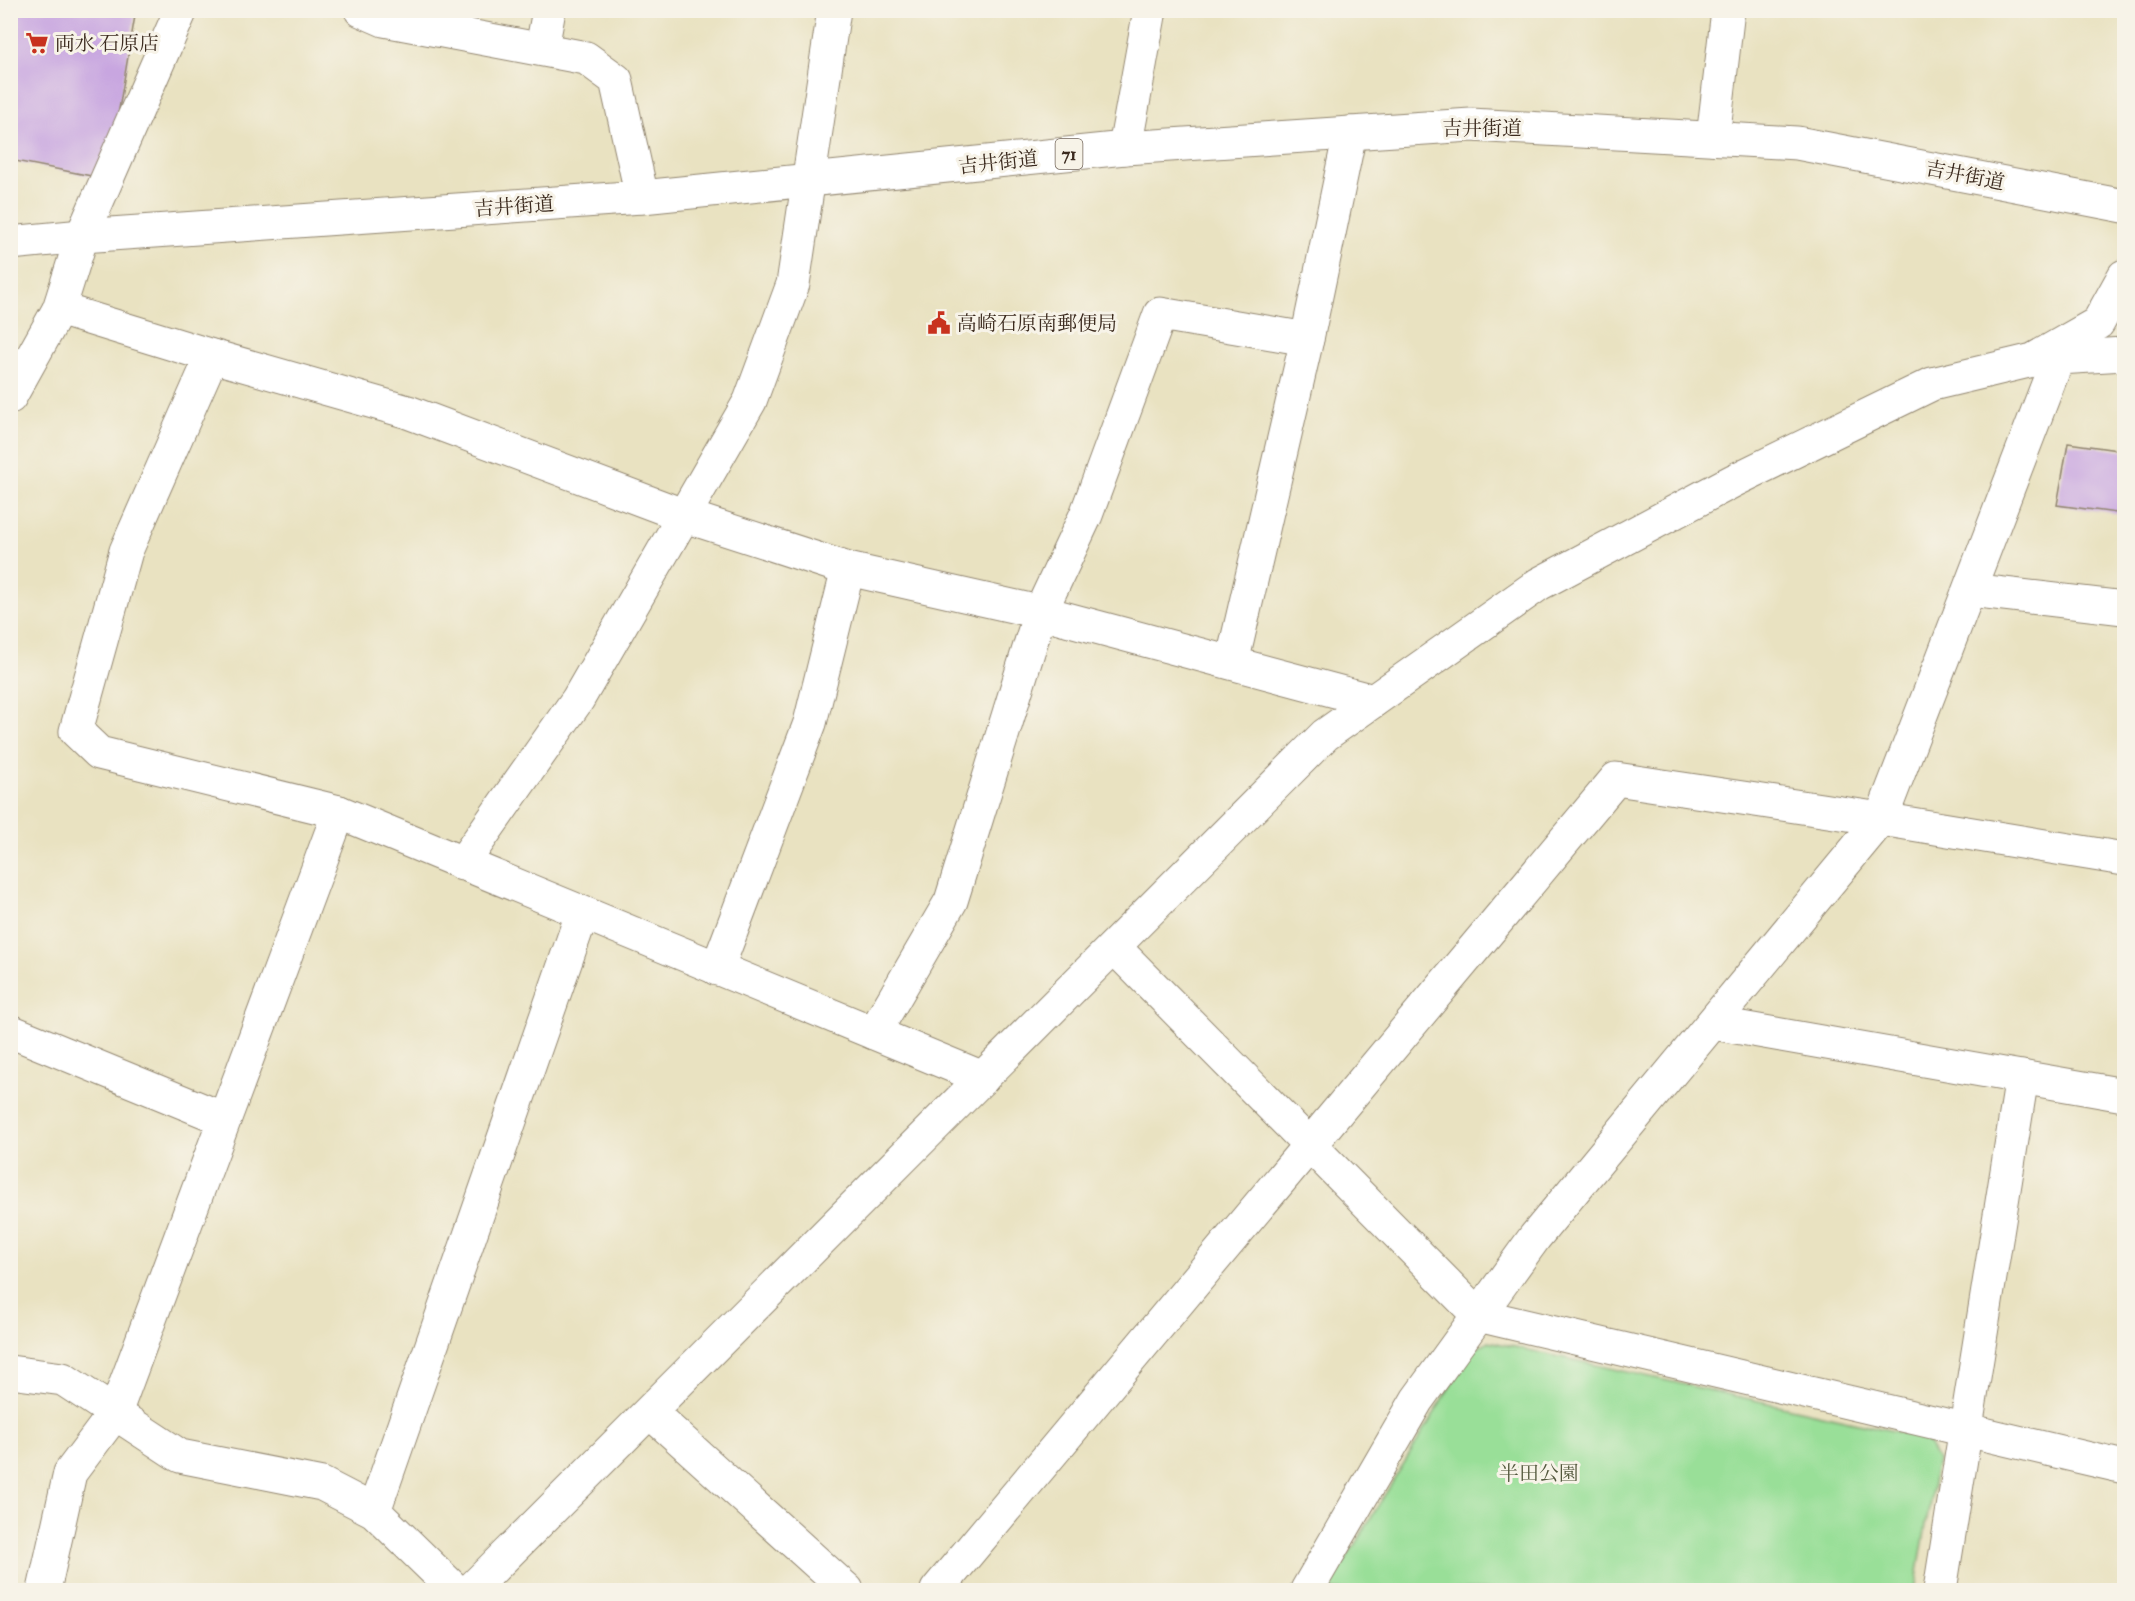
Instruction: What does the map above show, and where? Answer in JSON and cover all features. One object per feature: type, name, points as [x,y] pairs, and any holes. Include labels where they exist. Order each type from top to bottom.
[{"type":"street","points":[[10,397],[59,309],[82,236],[181,10]]},
{"type":"street","points":[[361,10],[384,20],[586,58],[616,80],[642,197]]},
{"type":"street","points":[[542,48],[549,10]]},
{"type":"street","points":[[462,864],[578,699],[750,401],[793,284],[834,10]]},
{"type":"street","points":[[1125,148],[1150,10]]},
{"type":"street","points":[[1713,138],[1728,10]]},
{"type":"street","name":"吉井街道","points":[[10,243],[642,197],[1125,148],[1471,124],[1797,143],[2124,206]]},
{"type":"street","points":[[1232,663],[1307,339],[1350,133]]},
{"type":"street","points":[[1306,1590],[1417,1400],[1535,1237],[1881,819],[1970,590],[2046,359],[2098,322],[2124,276]]},
{"type":"street","points":[[59,309],[408,412],[685,516],[848,569],[1040,613],[1373,701]]},
{"type":"street","points":[[874,1033],[951,901],[1040,613],[1086,515],[1160,314],[1307,339]]},
{"type":"street","points":[[471,1590],[1325,735],[1539,584],[1733,481],[1932,384],[2046,359],[2124,354]]},
{"type":"street","points":[[212,356],[126,551],[76,731],[99,753],[339,812],[983,1078]]},
{"type":"street","points":[[717,969],[810,723],[848,569]]},
{"type":"street","points":[[1970,590],[2124,608]]},
{"type":"street","points":[[937,1590],[1616,779],[1881,819],[2124,860]]},
{"type":"street","points":[[45,1590],[70,1473],[115,1413],[339,812]]},
{"type":"street","points":[[374,1511],[582,914]]},
{"type":"street","points":[[1114,947],[1478,1315],[2124,1467]]},
{"type":"street","points":[[1713,1023],[2124,1095]]},
{"type":"street","points":[[10,1031],[224,1119]]},
{"type":"street","points":[[1940,1590],[2022,1077]]},
{"type":"street","points":[[10,1372],[63,1379],[180,1456],[322,1484],[374,1511],[455,1590]]},
{"type":"street","points":[[650,1412],[847,1590]]},
{"type":"green space","name":"半田公園","points":[[1488,1341],[1925,1438],[1937,1460],[1915,1590],[1327,1590],[1472,1351]]},
{"type":"building","points":[[10,10],[136,10],[107,179],[10,160]]},
{"type":"building","points":[[2068,443],[2124,451],[2124,514],[2057,505]]},
{"type":"place","name":"両水 石原店","points":[[37,43]]},
{"type":"place","name":"高崎石原南郵便局","points":[[939,323]]}]
